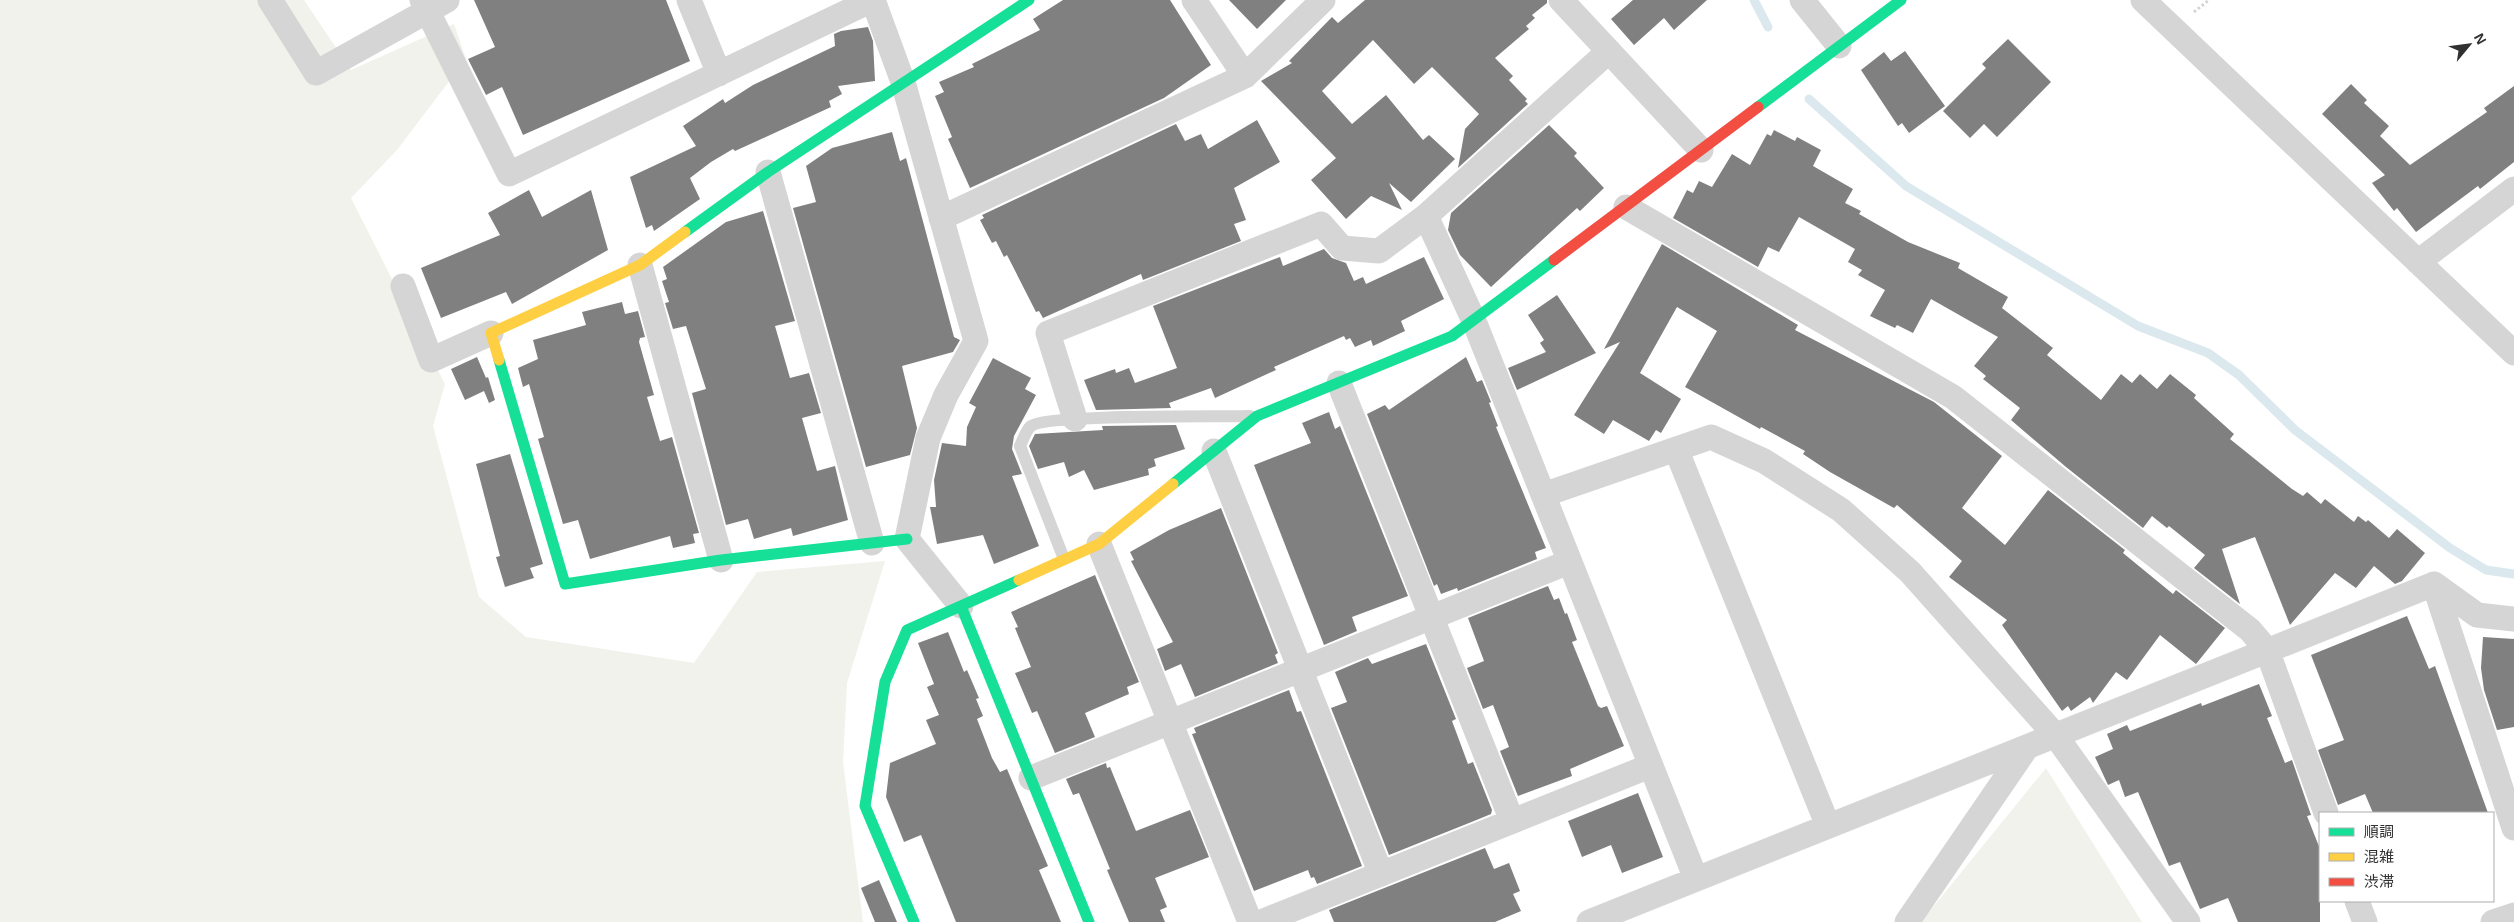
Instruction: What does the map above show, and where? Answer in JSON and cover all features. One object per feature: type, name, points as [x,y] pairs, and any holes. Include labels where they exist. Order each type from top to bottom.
[{"type":"street","points":[[270,0],[316,72],[432,4],[508,174],[872,0],[903,82],[976,341],[946,395],[928,438],[907,539]]},
{"type":"street","points":[[689,0],[719,74]]},
{"type":"street","points":[[404,286],[431,360],[640,265],[768,172],[1029,0]]},
{"type":"street","points":[[1194,0],[1245,76]]},
{"type":"street","points":[[941,218],[1245,76],[1323,0]]},
{"type":"street","points":[[1561,0],[1701,150]]},
{"type":"street","points":[[1802,0],[1840,46]]},
{"type":"street","points":[[914,922],[866,806],[885,682],[907,630],[1099,544],[1258,416],[1452,336],[1901,0]]},
{"type":"street","points":[[2143,0],[2514,353]]},
{"type":"street","points":[[1075,418],[1048,333],[1321,224],[1342,248],[1379,251],[1426,216],[1609,51]]},
{"type":"street","points":[[768,172],[872,543]]},
{"type":"street","points":[[2418,262],[2514,189]]},
{"type":"street","points":[[1626,207],[1952,397],[2250,630],[2267,650],[2326,812]]},
{"type":"street","points":[[1426,216],[1474,321],[1696,879]]},
{"type":"street","points":[[640,265],[721,560]]},
{"type":"street","points":[[491,333],[565,584],[721,560],[907,539]]},
{"type":"street","points":[[1339,383],[1512,821]]},
{"type":"street","points":[[1543,495],[1710,437],[1764,461],[1841,510],[1910,572],[2056,736],[2188,922]]},
{"type":"street","points":[[1676,449],[1828,826]]},
{"type":"street","points":[[1214,451],[1381,874]]},
{"type":"street","points":[[907,539],[961,606],[1089,922]]},
{"type":"street","points":[[1099,544],[1250,922]]},
{"type":"street","points":[[1031,778],[1569,562]]},
{"type":"street","points":[[1589,922],[2434,584]]},
{"type":"street","points":[[2434,584],[2477,615],[2514,619]]},
{"type":"street","points":[[2434,584],[2514,828]]},
{"type":"street","points":[[1907,922],[2027,747]]},
{"type":"street","points":[[1261,922],[1650,766]]},
{"type":"street","points":[[2358,902],[2365,922]]},
{"type":"street","points":[[2493,922],[2514,915]]},
{"type":"lane","points":[[1064,559],[1020,446],[1031,426],[1040,422],[1075,418],[1258,416]]},
{"type":"shaded area","points":[[0,0],[304,0],[351,70],[454,24],[466,59],[397,150],[351,198],[445,384],[433,426],[479,597],[526,637],[694,663],[757,572],[885,561],[847,683],[843,762],[863,922],[0,922]]},
{"type":"shaded area","points":[[2046,768],[2142,922],[1921,922]]},
{"type":"building","points":[[474,0],[666,0],[690,61],[523,135],[502,87],[486,95],[468,59],[495,47]]},
{"type":"building","points":[[1063,0],[1170,0],[1211,65],[1164,98],[970,188],[948,139],[952,137],[935,96],[944,92],[939,82],[974,67],[972,64],[1040,30],[1033,19]]},
{"type":"building","points":[[1229,0],[1286,0],[1257,29]]},
{"type":"building","points":[[1365,0],[1547,0],[1547,3],[1532,15],[1535,18],[1526,26],[1529,29],[1495,58],[1513,76],[1509,80],[1527,99],[1525,101],[1528,104],[1458,168],[1465,129],[1479,114],[1432,67],[1414,84],[1373,40],[1322,91],[1352,124],[1386,95],[1423,140],[1429,135],[1455,159],[1411,202],[1389,183],[1402,210],[1371,196],[1346,219],[1311,180],[1336,158],[1261,81],[1292,63],[1289,61],[1332,17],[1338,23]]},
{"type":"building","points":[[1633,0],[1707,0],[1674,30],[1664,18],[1634,45],[1611,19]]},
{"type":"building","points":[[868,27],[873,41],[875,81],[838,86],[842,94],[829,101],[831,107],[735,151],[733,149],[711,162],[690,178],[700,199],[654,231],[652,225],[646,228],[630,177],[696,146],[683,126],[723,99],[725,103],[753,85],[835,46],[834,34],[841,31]]},
{"type":"building","points":[[2008,39],[2051,82],[1997,137],[1984,124],[1970,138],[1943,111],[1986,68],[1982,64]]},
{"type":"building","points":[[1905,51],[1945,106],[1909,133],[1902,123],[1898,126],[1861,70],[1884,52],[1891,61]]},
{"type":"building","points":[[2351,84],[2367,100],[2364,103],[2389,126],[2380,136],[2410,165],[2487,112],[2484,108],[2514,86],[2514,162],[2480,189],[2478,186],[2416,232],[2397,208],[2394,211],[2372,183],[2385,175],[2322,114]]},
{"type":"building","points":[[1257,120],[1280,162],[1234,188],[1246,220],[1234,224],[1241,241],[1143,280],[1141,274],[1043,318],[1039,311],[1036,312],[1007,255],[1004,257],[996,241],[992,243],[980,220],[984,218],[982,215],[1176,124],[1185,141],[1201,134],[1208,149]]},
{"type":"building","points":[[1549,125],[1577,153],[1574,156],[1604,188],[1580,211],[1577,208],[1491,287],[1460,255],[1448,230],[1451,213]]},
{"type":"building","points":[[1774,130],[1795,141],[1797,137],[1821,150],[1813,166],[1853,189],[1845,203],[1861,211],[1859,214],[1908,242],[1960,263],[1958,268],[2008,297],[2002,308],[2053,348],[2047,355],[2101,400],[2121,374],[2132,383],[2140,374],[2157,389],[2170,374],[2196,395],[2194,398],[2234,434],[2230,439],[2292,489],[2303,496],[2307,492],[2321,504],[2325,499],[2354,522],[2358,516],[2366,522],[2368,520],[2389,538],[2397,529],[2425,553],[2402,581],[2395,584],[2374,566],[2356,588],[2335,573],[2290,625],[2255,537],[2222,549],[2240,604],[2194,568],[2205,555],[2169,526],[2167,528],[2152,516],[2143,528],[2066,467],[2011,420],[2020,408],[1983,379],[1986,376],[1974,366],[1998,337],[1931,299],[1913,333],[1897,325],[1895,328],[1870,316],[1885,290],[1858,275],[1862,270],[1848,262],[1855,249],[1799,217],[1779,252],[1768,247],[1758,267],[1673,218],[1687,190],[1693,193],[1699,181],[1712,187],[1732,154],[1750,165],[1767,134],[1771,136]]},
{"type":"building","points":[[892,132],[900,161],[906,158],[954,337],[960,340],[953,352],[902,366],[917,428],[910,455],[866,467],[793,208],[816,202],[806,166],[832,148]]},
{"type":"building","points":[[529,190],[542,217],[591,190],[608,250],[512,304],[506,292],[441,318],[421,268],[500,235],[488,213]]},
{"type":"building","points":[[763,211],[795,321],[775,326],[790,378],[809,373],[821,413],[802,418],[817,471],[835,466],[848,520],[793,536],[791,528],[754,539],[748,519],[726,525],[692,393],[706,389],[686,326],[673,329],[665,303],[669,302],[662,281],[667,279],[663,267],[726,222]]},
{"type":"building","points":[[1662,244],[1798,325],[1795,330],[1934,402],[2002,456],[1962,508],[2005,545],[2048,490],[2125,550],[2123,553],[2173,594],[2176,590],[2225,628],[2196,664],[2160,635],[2127,680],[2116,672],[2093,703],[2090,697],[2071,711],[2068,706],[2062,711],[2002,625],[2007,620],[1949,577],[1962,561],[1897,505],[1894,508],[1830,472],[1803,454],[1805,451],[1761,427],[1760,429],[1685,387],[1717,331],[1677,307],[1640,373],[1681,399],[1661,433],[1656,430],[1649,441],[1613,420],[1604,434],[1574,415],[1620,342],[1604,349]]},
{"type":"building","points":[[1324,249],[1332,258],[1346,263],[1354,281],[1363,277],[1366,284],[1424,257],[1444,299],[1401,321],[1405,331],[1373,346],[1371,340],[1355,347],[1350,338],[1346,340],[1344,336],[1274,367],[1276,370],[1215,398],[1211,388],[1169,403],[1171,408],[1096,410],[1084,380],[1115,369],[1116,373],[1129,368],[1135,383],[1177,368],[1153,306],[1280,257],[1283,266]]},
{"type":"building","points":[[1557,295],[1596,353],[1517,390],[1508,368],[1546,352],[1540,343],[1544,340],[1528,315]]},
{"type":"building","points":[[622,302],[625,314],[638,311],[645,337],[640,338],[639,342],[654,395],[647,397],[660,441],[672,437],[699,533],[693,534],[695,543],[673,548],[670,536],[590,559],[578,520],[563,524],[538,439],[544,437],[529,384],[523,387],[518,368],[538,359],[533,340],[586,325],[582,312]]},
{"type":"building","points":[[477,357],[486,378],[488,377],[495,400],[489,403],[484,391],[465,400],[451,369]]},
{"type":"building","points":[[1466,357],[1477,382],[1482,380],[1491,402],[1489,403],[1498,426],[1496,427],[1546,548],[1535,552],[1537,559],[1458,591],[1457,588],[1441,594],[1437,584],[1434,586],[1367,414],[1385,405],[1389,410]]},
{"type":"building","points":[[993,358],[1031,378],[1025,389],[1036,395],[1014,436],[1012,449],[1022,474],[1012,476],[1039,546],[994,564],[983,535],[937,544],[930,507],[936,507],[934,480],[942,443],[966,446],[967,427],[976,407],[969,403]]},
{"type":"building","points":[[1329,412],[1335,429],[1340,426],[1408,596],[1352,617],[1357,631],[1324,645],[1254,465],[1311,443],[1302,423]]},
{"type":"building","points":[[1176,425],[1185,449],[1154,459],[1156,466],[1148,469],[1149,475],[1094,490],[1084,470],[1069,477],[1064,462],[1038,469],[1029,446],[1035,434],[1103,430],[1102,426]]},
{"type":"building","points":[[510,454],[543,564],[530,568],[534,578],[505,587],[496,557],[500,556],[476,464]]},
{"type":"building","points":[[1221,508],[1278,653],[1275,655],[1278,663],[1195,697],[1181,664],[1165,671],[1157,649],[1173,642],[1131,561],[1134,560],[1130,552],[1169,530]]},
{"type":"building","points":[[1095,575],[1139,682],[1127,687],[1129,694],[1085,713],[1095,737],[1055,753],[1037,711],[1032,713],[1015,673],[1031,667],[1015,628],[1018,627],[1011,612]]},
{"type":"building","points":[[1548,586],[1554,600],[1559,598],[1565,614],[1567,613],[1577,640],[1572,642],[1598,706],[1601,708],[1607,706],[1624,746],[1570,769],[1572,776],[1518,796],[1500,751],[1509,747],[1493,705],[1483,709],[1467,668],[1484,661],[1468,618]]},
{"type":"building","points":[[2407,616],[2429,669],[2435,666],[2488,812],[2373,812],[2365,794],[2338,805],[2318,750],[2344,740],[2311,655]]},
{"type":"building","points":[[948,632],[964,672],[967,670],[979,698],[976,699],[983,716],[977,719],[992,758],[1000,772],[1007,769],[1048,866],[1039,870],[1061,922],[956,922],[921,835],[904,842],[886,797],[890,763],[936,744],[926,720],[939,715],[927,687],[934,684],[918,643]]},
{"type":"building","points":[[2483,637],[2514,639],[2514,727],[2497,730],[2484,690],[2481,668]]},
{"type":"building","points":[[1426,644],[1456,719],[1452,721],[1468,764],[1473,762],[1492,810],[1491,814],[1389,855],[1331,708],[1347,702],[1335,672],[1368,658],[1372,664]]},
{"type":"building","points":[[2259,684],[2272,716],[2267,718],[2285,763],[2292,760],[2311,815],[2307,816],[2319,846],[2320,922],[2238,922],[2228,898],[2200,909],[2180,862],[2169,866],[2138,792],[2125,797],[2119,780],[2108,785],[2095,757],[2113,749],[2107,734],[2127,725],[2130,731],[2201,703],[2202,706]]},
{"type":"building","points":[[1289,690],[1297,712],[1301,711],[1362,866],[1317,884],[1314,877],[1311,878],[1308,870],[1254,891],[1192,734],[1196,733],[1194,728]]},
{"type":"building","points":[[1106,763],[1107,768],[1110,767],[1136,831],[1190,810],[1209,857],[1155,878],[1167,907],[1160,910],[1165,922],[1129,922],[1107,870],[1110,869],[1079,793],[1073,795],[1066,779]]},
{"type":"building","points":[[1638,793],[1663,857],[1622,873],[1611,845],[1582,857],[1568,821]]},
{"type":"building","points":[[1485,848],[1494,869],[1509,863],[1520,891],[1513,894],[1521,911],[1495,922],[1334,922],[1329,910]]},
{"type":"building","points":[[879,880],[897,922],[875,922],[861,888]]},
{"type":"waterway","points":[[1754,0],[1768,27]]},
{"type":"waterway","points":[[1809,99],[1906,186],[2138,326],[2208,353],[2239,375],[2295,430],[2450,548],[2486,570],[2514,574]]},
{"type":"traffic: fast","points":[[685,232],[768,172],[1029,0]]},
{"type":"traffic: fast","points":[[1758,107],[1901,0]]},
{"type":"traffic: fast","points":[[1173,484],[1257,416],[1452,336],[1554,260]]},
{"type":"traffic: fast","points":[[499,360],[565,584],[721,560],[907,539]]},
{"type":"traffic: fast","points":[[914,922],[865,806],[885,682],[907,630],[1019,580]]},
{"type":"traffic: fast","points":[[961,606],[1089,922]]},
{"type":"traffic: slow","points":[[499,360],[491,333],[640,265],[685,232]]},
{"type":"traffic: slow","points":[[1019,580],[1099,544],[1173,484]]},
{"type":"traffic: jam","points":[[1554,260],[1758,107]]}]
